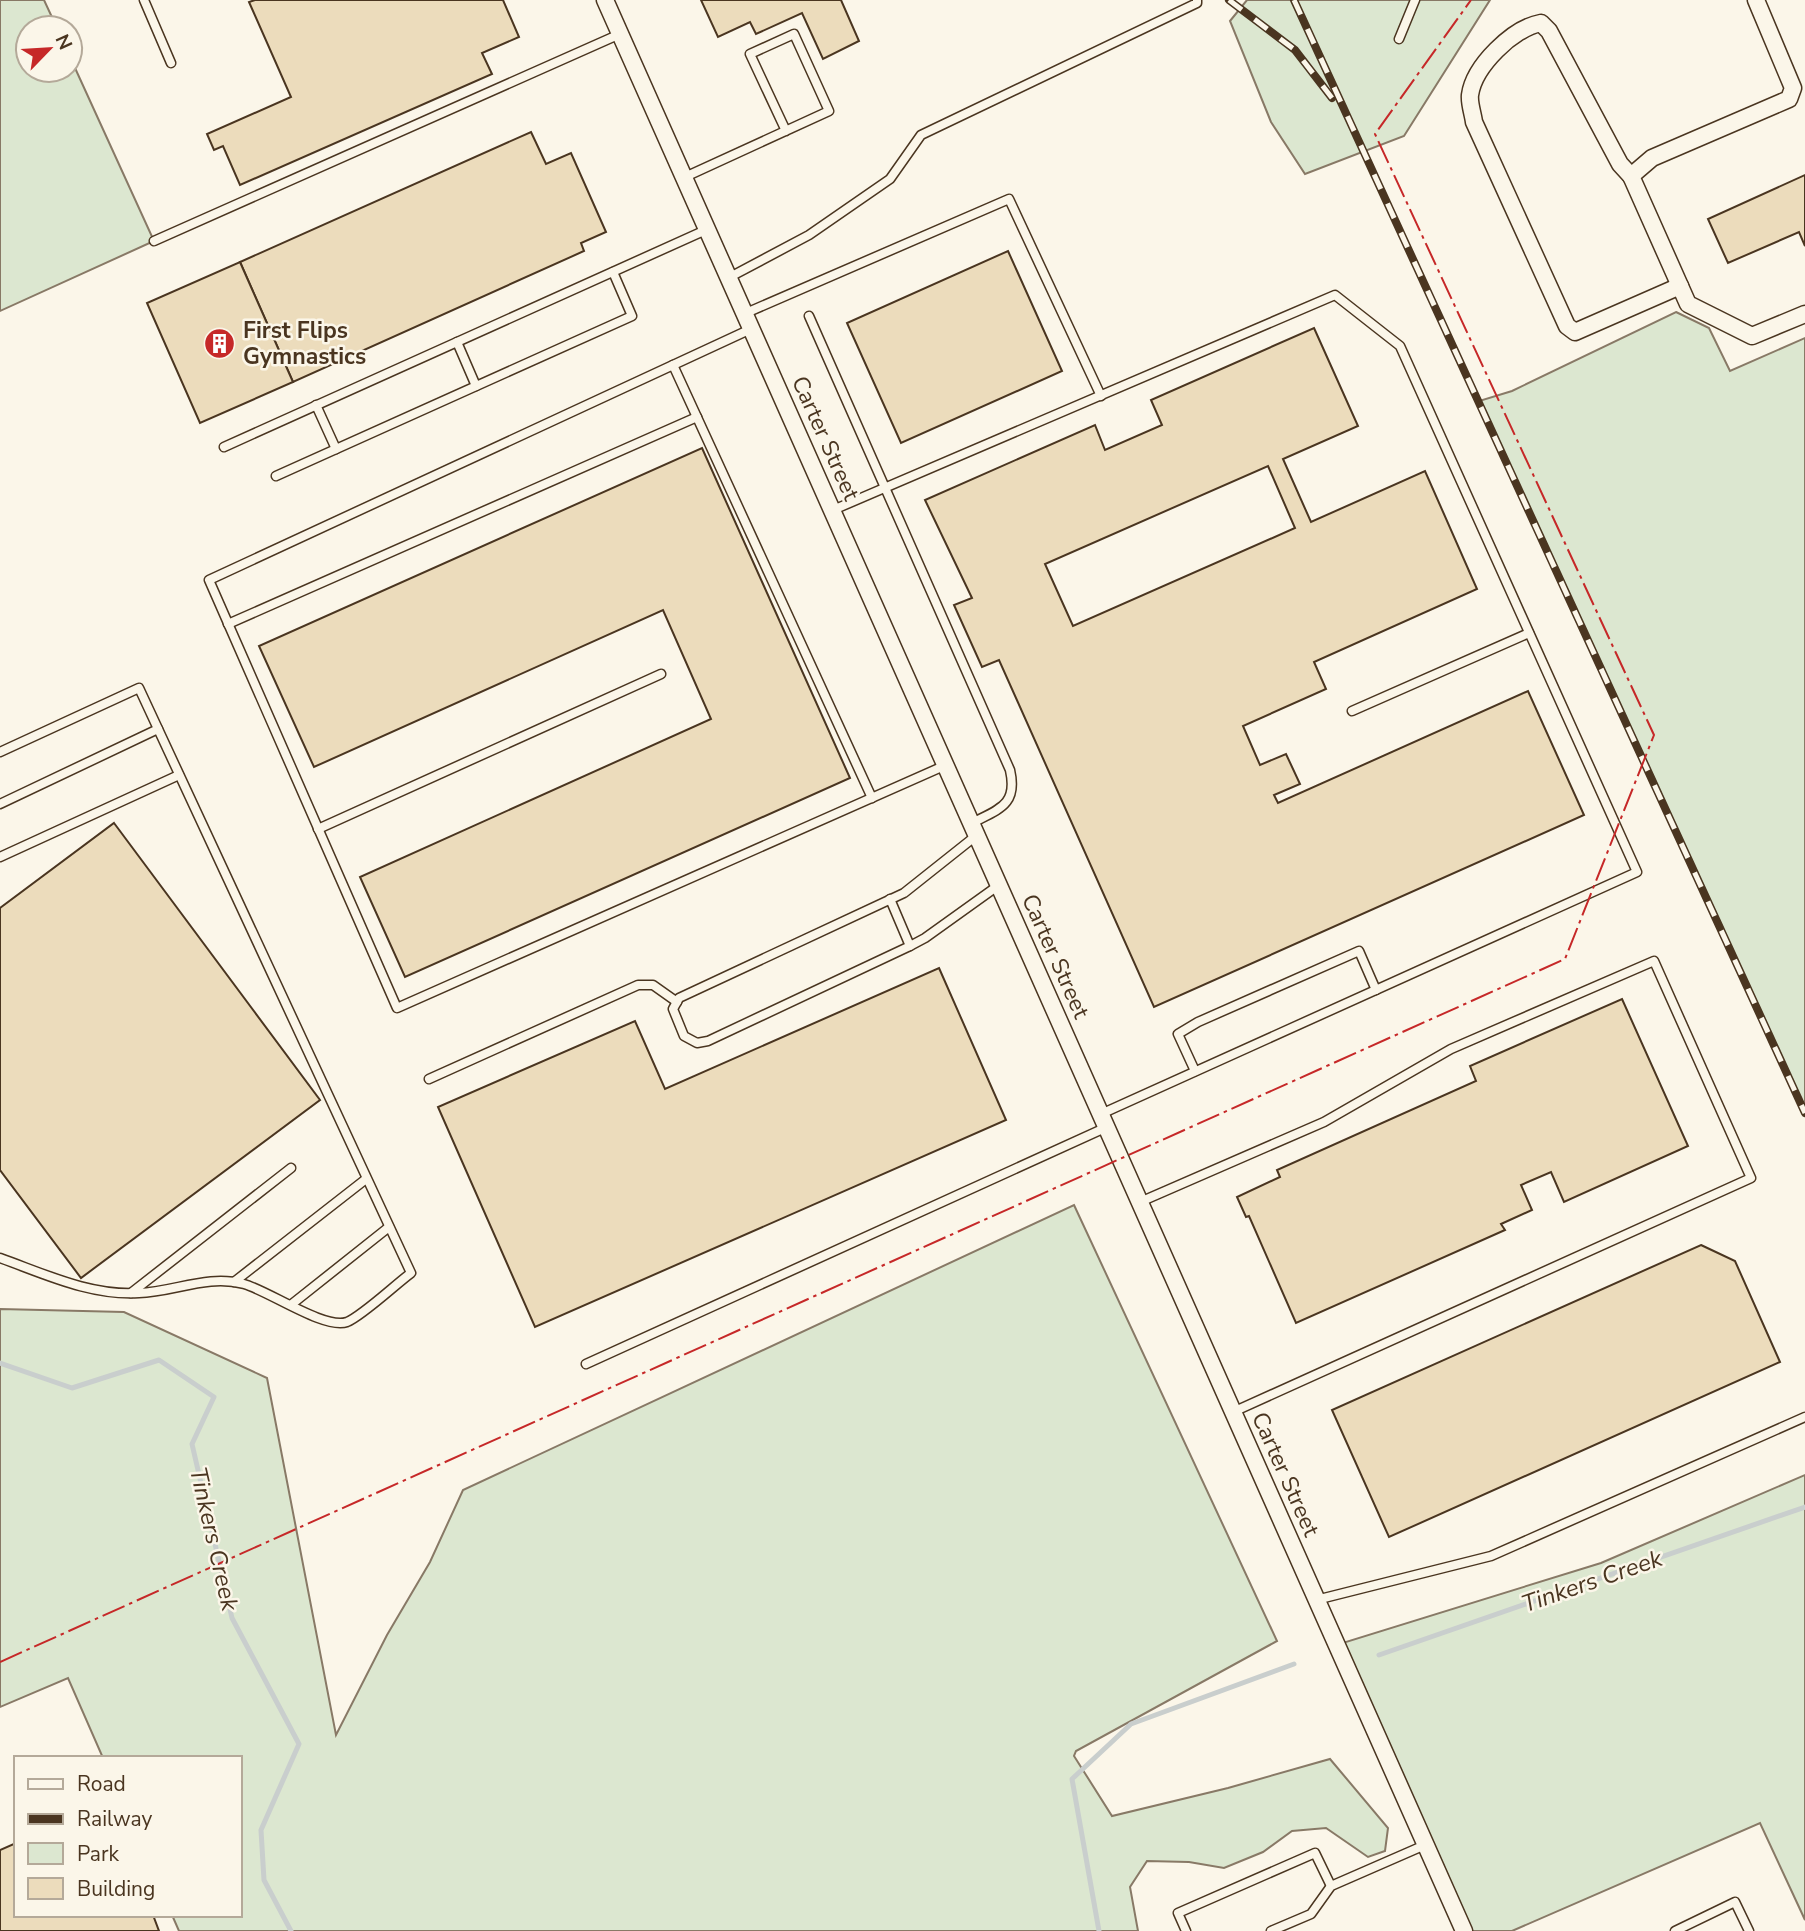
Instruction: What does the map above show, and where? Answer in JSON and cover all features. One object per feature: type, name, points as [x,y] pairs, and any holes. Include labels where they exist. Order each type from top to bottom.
[{"type":"street","name":"Carter Street","points":[[605,0],[1464,1931]]},
{"type":"street","points":[[1631,176],[1652,158],[1789,99],[1799,88],[1756,0]]},
{"type":"street","points":[[1680,286],[1575,332],[1567,326],[1474,122],[1470,94],[1486,63],[1507,39],[1530,25],[1541,23],[1549,31],[1620,164],[1631,176],[1680,286],[1688,304],[1752,336],[1805,314]]},
{"type":"lane","points":[[144,0],[171,63]]},
{"type":"lane","points":[[730,278],[810,235],[890,179],[921,135],[1184,9],[1197,0]]},
{"type":"lane","points":[[1399,39],[1415,0]]},
{"type":"lane","points":[[154,241],[620,34]]},
{"type":"lane","points":[[685,177],[786,131],[829,111],[794,34],[750,54],[786,131]]},
{"type":"lane","points":[[946,765],[397,1008],[209,580],[673,365],[749,321],[1009,199],[1101,396]]},
{"type":"lane","points":[[224,447],[708,229]]},
{"type":"lane","points":[[276,476],[632,316],[613,272]]},
{"type":"lane","points":[[586,1364],[1104,1121],[1195,1071],[1637,872],[1400,346],[1335,295],[833,510]]},
{"type":"lane","points":[[808,316],[886,487],[1010,770],[1014,786],[1010,799],[1000,809],[904,893],[690,992],[677,1002],[673,1009],[684,1037],[697,1043],[925,939],[999,885]]},
{"type":"lane","points":[[457,342],[477,386]]},
{"type":"lane","points":[[673,365],[872,798]]},
{"type":"lane","points":[[316,405],[336,449]]},
{"type":"lane","points":[[228,624],[697,416]]},
{"type":"lane","points":[[1352,711],[1529,633]]},
{"type":"lane","points":[[318,829],[661,674]]},
{"type":"lane","points":[[0,752],[139,688],[411,1273],[347,1322],[326,1321],[292,1304],[234,1282],[207,1281],[131,1293],[88,1289],[0,1258]]},
{"type":"lane","points":[[0,804],[158,729]]},
{"type":"lane","points":[[0,857],[179,775]]},
{"type":"lane","points":[[890,899],[910,946]]},
{"type":"lane","points":[[1195,1071],[1178,1034],[1198,1022],[1359,951],[1376,989]]},
{"type":"lane","points":[[1140,1202],[1324,1122],[1451,1049],[1654,961],[1751,1178],[1233,1412]]},
{"type":"lane","points":[[429,1079],[638,985],[653,985],[677,1002]]},
{"type":"lane","points":[[131,1293],[291,1168]]},
{"type":"lane","points":[[234,1282],[366,1179]]},
{"type":"lane","points":[[292,1304],[389,1227]]},
{"type":"lane","points":[[1316,1600],[1490,1556],[1805,1418]]},
{"type":"lane","points":[[1271,1931],[1311,1914],[1331,1886],[1425,1845]]},
{"type":"lane","points":[[1186,1931],[1178,1913],[1315,1853],[1331,1886]]},
{"type":"lane","points":[[1675,1931],[1735,1902],[1749,1931]]},
{"type":"green space","points":[[0,0],[44,0],[50,14],[14,14],[14,84],[82,84],[154,241],[0,311]]},
{"type":"green space","points":[[1247,0],[1490,0],[1404,136],[1305,174],[1271,122],[1230,21]]},
{"type":"green space","points":[[1676,312],[1709,328],[1730,371],[1805,338],[1805,1113],[1479,401],[1512,391]]},
{"type":"green space","points":[[1074,1205],[1277,1641],[1076,1751],[1074,1756],[1112,1816],[1228,1788],[1330,1759],[1388,1828],[1385,1851],[1368,1857],[1326,1828],[1292,1831],[1263,1852],[1224,1868],[1189,1862],[1147,1861],[1130,1887],[1138,1931],[179,1931],[173,1917],[242,1917],[242,1756],[102,1756],[68,1678],[0,1707],[0,1309],[124,1312],[267,1378],[336,1735],[387,1635],[430,1562],[463,1490]]},
{"type":"green space","points":[[1805,1475],[1805,1920],[1760,1823],[1512,1931],[1464,1931],[1336,1645],[1601,1563]]},
{"type":"building","points":[[503,0],[519,37],[482,53],[492,74],[240,185],[223,146],[214,150],[207,134],[291,97],[249,2]]},
{"type":"building","points":[[701,0],[841,0],[859,41],[823,59],[802,13],[756,34],[750,22],[718,37]]},
{"type":"building","points":[[531,132],[546,164],[571,153],[606,232],[581,243],[584,251],[293,382],[240,262]]},
{"type":"building","points":[[1805,175],[1805,246],[1799,232],[1728,263],[1708,219]]},
{"type":"building","points":[[1008,251],[1062,371],[901,443],[847,323]]},
{"type":"building","name":"First Flips Gymnastics","points":[[240,262],[293,382],[200,423],[147,303]]},
{"type":"building","points":[[1314,328],[1358,426],[1283,459],[1311,522],[1425,471],[1477,589],[1314,662],[1326,689],[1243,726],[1260,765],[1286,754],[1300,784],[1274,795],[1278,803],[1528,691],[1584,815],[1154,1007],[999,660],[982,667],[954,605],[972,598],[925,500],[1095,425],[1105,450],[1162,425],[1151,400]],"holes":[[[1268,466],[1295,528],[1073,626],[1045,564]]]},
{"type":"building","points":[[702,448],[850,778],[405,977],[360,877],[711,719],[663,610],[314,767],[259,646]]},
{"type":"building","points":[[114,823],[320,1100],[81,1278],[0,1170],[0,908]]},
{"type":"building","points":[[939,968],[1006,1120],[535,1327],[438,1107],[635,1021],[665,1089]]},
{"type":"building","points":[[1622,999],[1688,1146],[1564,1202],[1551,1172],[1521,1185],[1532,1210],[1501,1224],[1505,1230],[1296,1323],[1249,1216],[1246,1217],[1237,1197],[1280,1177],[1277,1170],[1476,1081],[1470,1066]]},
{"type":"building","points":[[1701,1245],[1735,1261],[1780,1362],[1389,1537],[1332,1410]]},
{"type":"building","points":[[14,1844],[14,1917],[154,1917],[159,1931],[0,1931],[0,1850]]},
{"type":"waterway","name":"Tinkers Creek","points":[[0,1363],[72,1388],[159,1360],[214,1397],[192,1444],[232,1618],[299,1744],[261,1830],[264,1880],[291,1931]]},
{"type":"waterway","name":"Tinkers Creek","points":[[1379,1655],[1805,1507]]},
{"type":"waterway","name":"Tinkers Creek","points":[[1099,1931],[1072,1779],[1131,1724],[1294,1664]]},
{"type":"railway","points":[[1229,0],[1295,50],[1332,98]]},
{"type":"railway","points":[[1294,0],[1805,1113]]},
{"type":"power","points":[[0,1662],[1565,959],[1654,735],[1375,134],[1471,0]]},
{"type":"place","name":"First Flips Gymnastics","points":[[220,343]]}]
